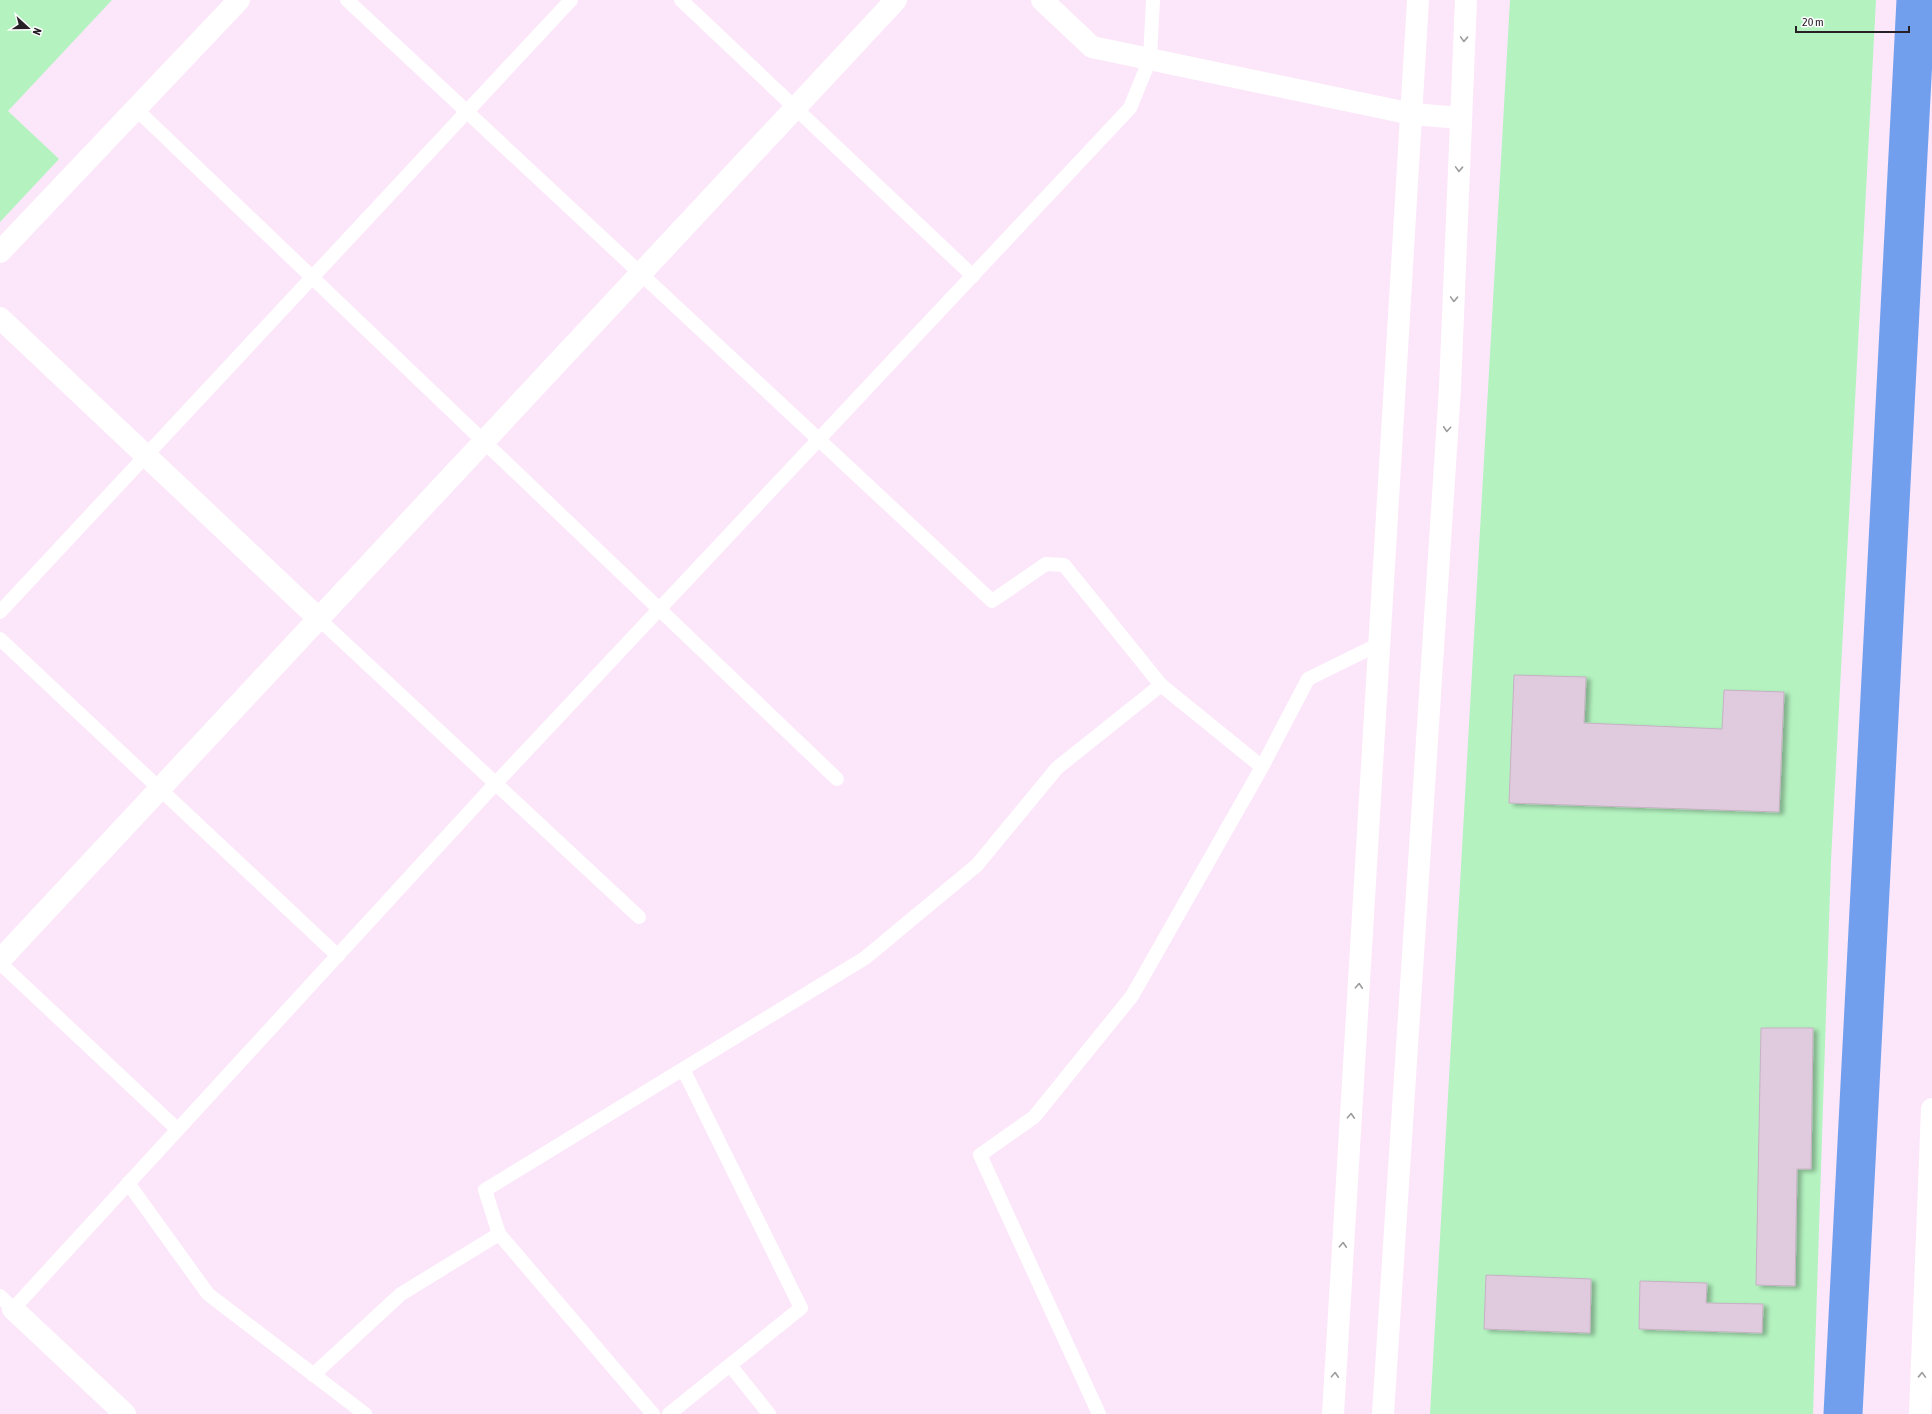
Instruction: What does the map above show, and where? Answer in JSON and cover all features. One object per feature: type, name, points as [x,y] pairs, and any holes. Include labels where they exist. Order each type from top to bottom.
[{"type":"street","points":[[0,252],[239,0]]},
{"type":"street","points":[[0,960],[896,0]]},
{"type":"street","points":[[1042,0],[1092,47],[1412,114],[1461,118]]},
{"type":"street","points":[[1333,1414],[1418,0]]},
{"type":"street","points":[[1384,1414],[1450,388],[1466,0]]},
{"type":"street","points":[[0,318],[319,619]]},
{"type":"street","points":[[1920,1414],[1932,1109]]},
{"type":"street","points":[[6,1303],[125,1414]]},
{"type":"lane","points":[[347,0],[992,601],[1046,564],[1064,565],[1161,685],[1262,767]]},
{"type":"lane","points":[[0,612],[571,0]]},
{"type":"lane","points":[[681,0],[973,276]]},
{"type":"lane","points":[[6,1303],[128,1183],[496,783],[1130,108],[1150,59],[1153,0]]},
{"type":"lane","points":[[136,109],[837,779]]},
{"type":"lane","points":[[319,619],[639,917]]},
{"type":"lane","points":[[0,639],[338,956]]},
{"type":"lane","points":[[1099,1414],[980,1155],[1034,1117],[1132,996],[1262,767],[1308,679],[1379,644]]},
{"type":"lane","points":[[653,1414],[499,1234],[485,1190],[865,958],[977,865],[1058,768],[1161,685]]},
{"type":"lane","points":[[0,963],[177,1129]]},
{"type":"lane","points":[[669,1414],[801,1308],[683,1069]]},
{"type":"lane","points":[[128,1183],[208,1294],[365,1414]]},
{"type":"lane","points":[[313,1375],[401,1294],[499,1234]]},
{"type":"lane","points":[[730,1366],[769,1414]]},
{"type":"green space","points":[[0,0],[112,0],[8,111],[59,159],[0,222]]},
{"type":"green space","points":[[1510,0],[1876,0],[1831,861],[1813,1414],[1430,1414]]},
{"type":"building","points":[[1514,675],[1586,677],[1584,723],[1722,729],[1724,690],[1784,692],[1779,812],[1509,803]]},
{"type":"building","points":[[1761,1028],[1813,1028],[1811,1169],[1797,1169],[1795,1286],[1756,1285]]},
{"type":"building","points":[[1486,1275],[1591,1279],[1590,1333],[1484,1329]]},
{"type":"building","points":[[1640,1281],[1707,1283],[1706,1303],[1763,1304],[1762,1333],[1639,1329]]},
{"type":"waterway","points":[[1843,1414],[1916,0]]}]
